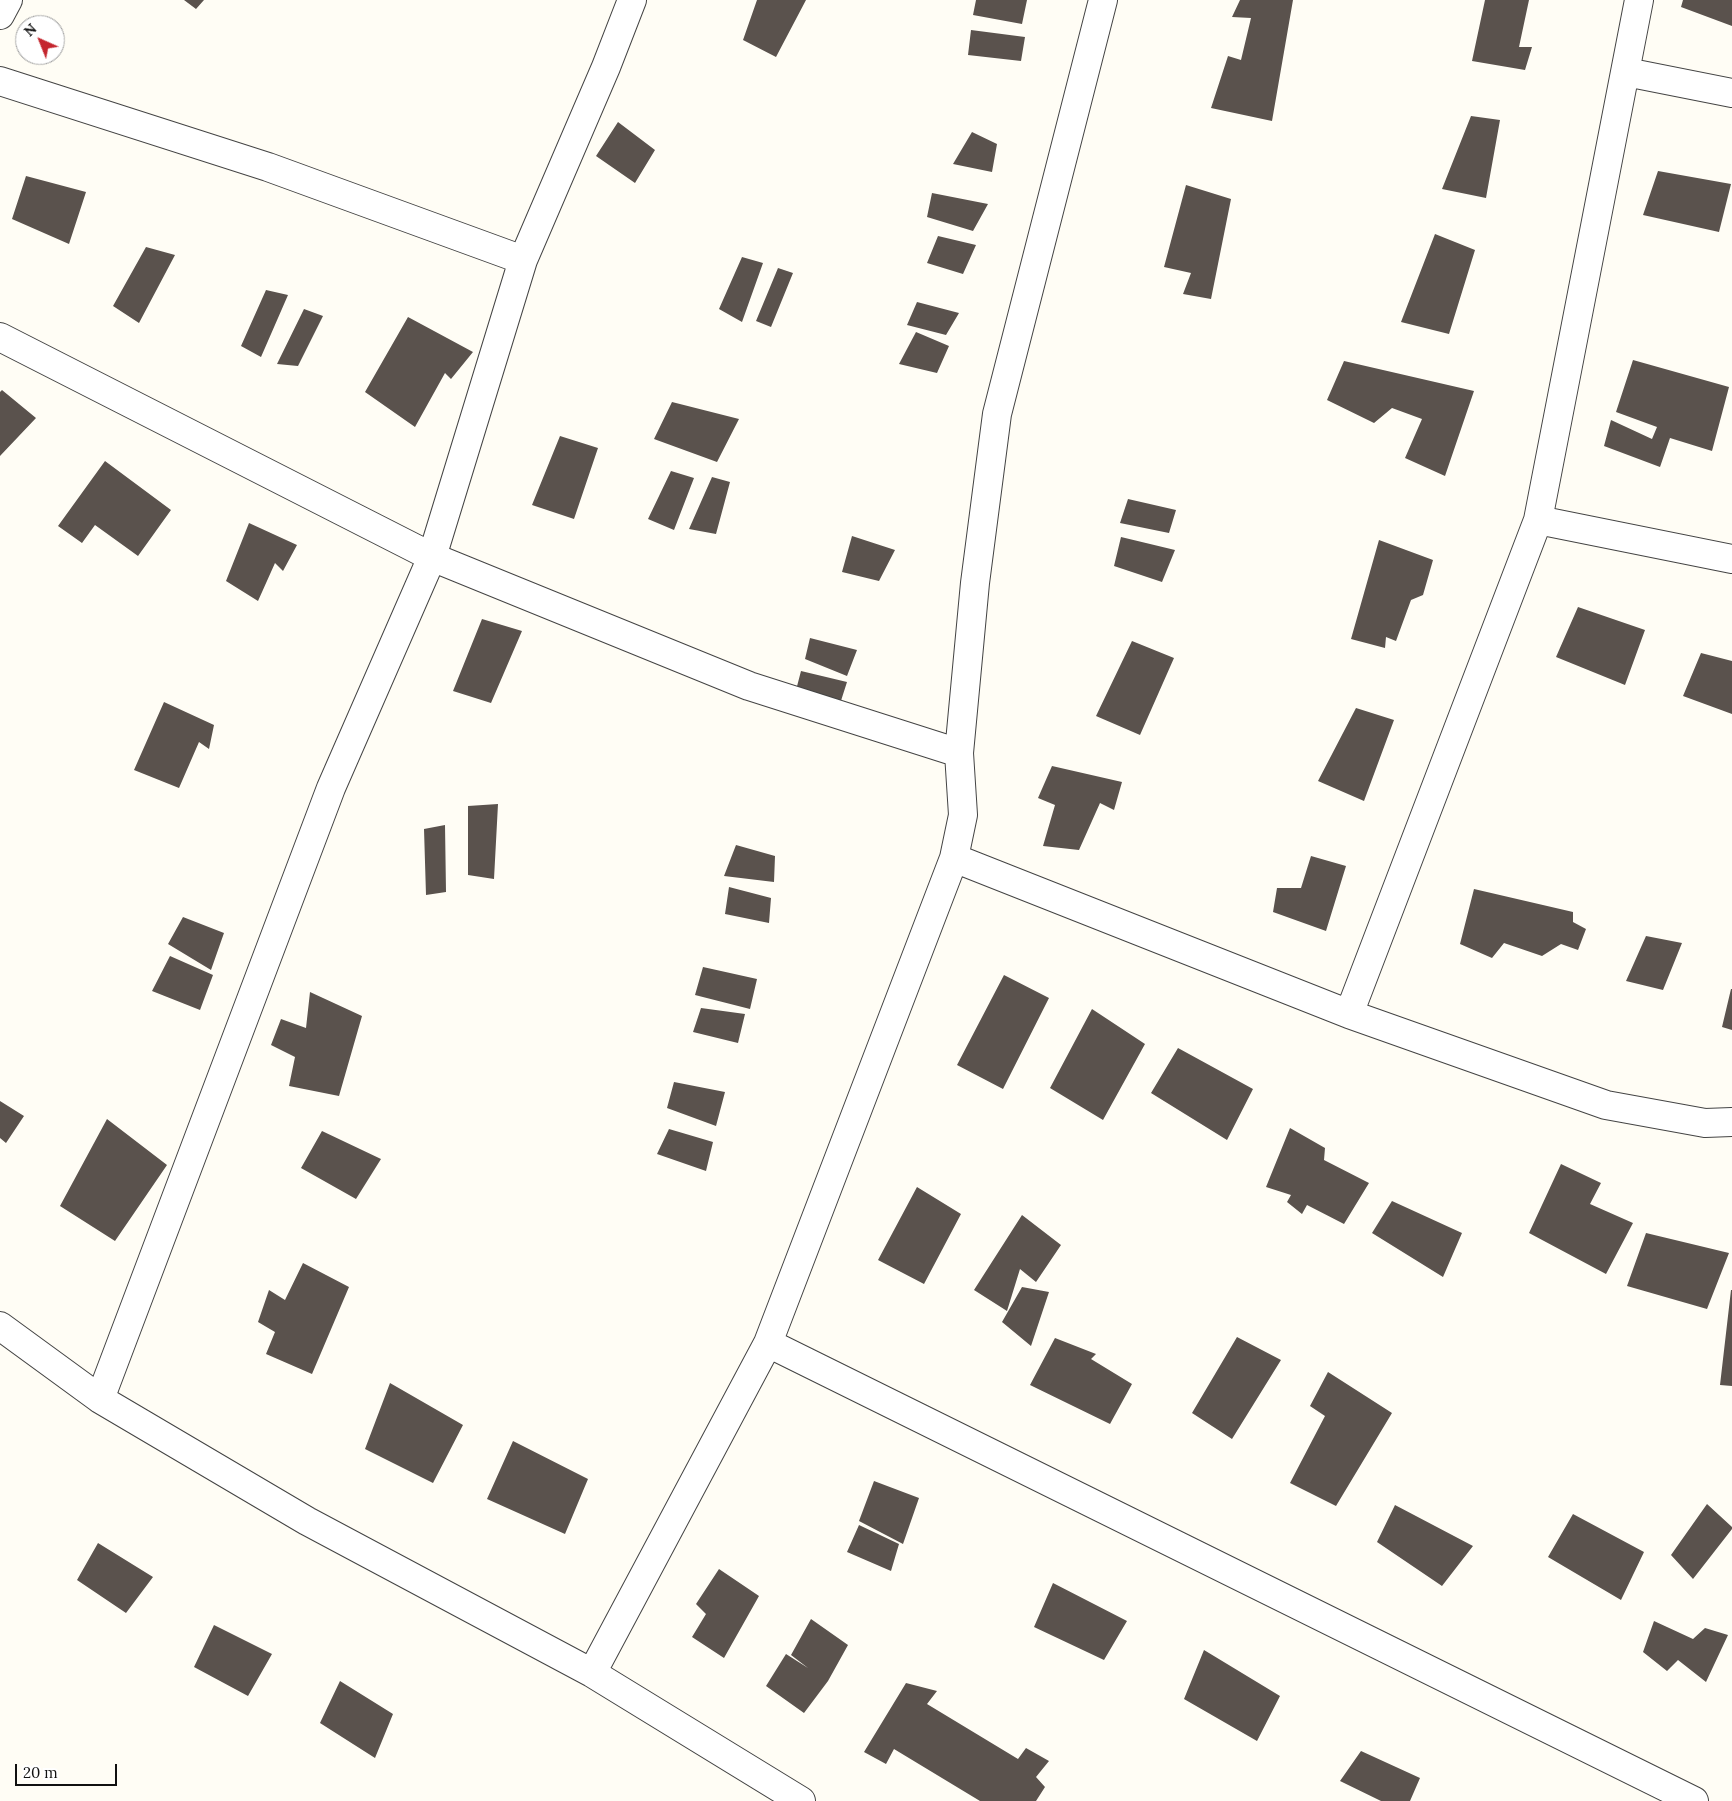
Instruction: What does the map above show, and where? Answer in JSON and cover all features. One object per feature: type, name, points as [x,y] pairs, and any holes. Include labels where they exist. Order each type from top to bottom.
[{"type":"street","points":[[0,15],[8,0]]},
{"type":"street","points":[[100,1399],[330,788],[432,557],[523,260],[606,67],[632,0]]},
{"type":"street","points":[[592,1673],[768,1342],[954,858],[962,815],[959,753],[975,583],[997,414],[1103,0]]},
{"type":"street","points":[[1349,1014],[1538,520],[1639,0]]},
{"type":"street","points":[[1626,72],[1732,93]]},
{"type":"street","points":[[0,81],[268,167],[523,260]]},
{"type":"street","points":[[0,337],[432,557],[749,686],[959,753]]},
{"type":"street","points":[[1538,520],[1732,559]]},
{"type":"street","points":[[954,858],[1349,1014],[1606,1104],[1705,1123],[1732,1122]]},
{"type":"street","points":[[0,1326],[100,1399],[307,1520],[592,1673],[801,1801]]},
{"type":"street","points":[[768,1342],[1694,1801]]},
{"type":"building","points":[[184,0],[204,0],[196,9]]},
{"type":"building","points":[[757,0],[806,0],[776,57],[743,40]]},
{"type":"building","points":[[976,0],[1027,0],[1022,24],[973,15]]},
{"type":"building","points":[[1240,0],[1293,0],[1272,121],[1211,108],[1228,56],[1241,60],[1251,18],[1232,17]]},
{"type":"building","points":[[1485,0],[1529,0],[1519,47],[1532,47],[1525,70],[1472,61]]},
{"type":"building","points":[[1683,0],[1732,0],[1732,26],[1681,7]]},
{"type":"building","points":[[971,30],[1025,37],[1021,61],[968,55]]},
{"type":"building","points":[[1471,116],[1500,120],[1486,198],[1442,189]]},
{"type":"building","points":[[618,122],[655,150],[635,183],[596,156]]},
{"type":"building","points":[[972,132],[997,144],[992,172],[953,164]]},
{"type":"building","points":[[1658,171],[1731,184],[1719,232],[1643,215]]},
{"type":"building","points":[[26,176],[86,192],[69,244],[12,219]]},
{"type":"building","points":[[1186,185],[1231,199],[1211,299],[1183,294],[1191,273],[1164,267]]},
{"type":"building","points":[[932,193],[988,204],[973,231],[927,217]]},
{"type":"building","points":[[1435,234],[1475,250],[1449,334],[1401,322]]},
{"type":"building","points":[[938,236],[976,245],[963,274],[927,263]]},
{"type":"building","points":[[146,247],[175,255],[139,323],[113,306]]},
{"type":"building","points":[[742,257],[763,263],[742,322],[719,309]]},
{"type":"building","points":[[778,268],[793,273],[771,327],[756,321]]},
{"type":"building","points":[[266,290],[288,295],[261,357],[241,346]]},
{"type":"building","points":[[917,302],[959,313],[946,335],[907,325]]},
{"type":"building","points":[[304,309],[323,316],[298,366],[277,364]]},
{"type":"building","points":[[408,317],[473,352],[451,379],[445,373],[415,427],[365,392]]},
{"type":"building","points":[[916,332],[949,346],[937,373],[899,364]]},
{"type":"building","points":[[1633,360],[1729,387],[1712,451],[1670,438],[1660,467],[1604,446],[1611,420],[1652,439],[1657,427],[1616,412]]},
{"type":"building","points":[[1344,361],[1474,391],[1445,476],[1405,458],[1422,419],[1392,408],[1374,423],[1327,400]]},
{"type":"building","points":[[2,390],[36,418],[0,456],[0,392]]},
{"type":"building","points":[[672,402],[739,419],[717,462],[654,439]]},
{"type":"building","points":[[560,436],[598,448],[574,519],[532,505]]},
{"type":"building","points":[[105,461],[171,510],[138,556],[95,525],[82,543],[58,526]]},
{"type":"building","points":[[671,471],[694,478],[674,530],[648,519]]},
{"type":"building","points":[[712,477],[730,482],[716,534],[689,529]]},
{"type":"building","points":[[1128,499],[1176,510],[1169,533],[1120,523]]},
{"type":"building","points":[[249,523],[297,545],[283,571],[275,563],[258,601],[226,581]]},
{"type":"building","points":[[852,536],[895,550],[879,581],[842,572]]},
{"type":"building","points":[[1121,537],[1175,550],[1162,582],[1114,566]]},
{"type":"building","points":[[1379,540],[1433,560],[1423,595],[1411,600],[1396,641],[1386,637],[1385,648],[1351,639]]},
{"type":"building","points":[[1578,607],[1645,630],[1625,685],[1556,657]]},
{"type":"building","points":[[482,619],[522,631],[491,703],[453,691]]},
{"type":"building","points":[[810,638],[857,650],[847,676],[805,659]]},
{"type":"building","points":[[1132,641],[1174,658],[1140,735],[1096,716]]},
{"type":"building","points":[[1701,653],[1732,661],[1732,714],[1683,696]]},
{"type":"building","points":[[801,671],[847,682],[839,707],[795,694]]},
{"type":"building","points":[[164,702],[214,725],[209,749],[199,742],[179,788],[134,770]]},
{"type":"building","points":[[1356,708],[1394,720],[1364,801],[1318,781]]},
{"type":"building","points":[[1052,766],[1122,782],[1114,810],[1100,803],[1079,850],[1043,846],[1055,805],[1038,798]]},
{"type":"building","points":[[498,804],[494,879],[468,875],[468,806]]},
{"type":"building","points":[[445,825],[446,892],[426,895],[424,829]]},
{"type":"building","points":[[736,845],[775,856],[774,882],[724,876]]},
{"type":"building","points":[[1311,856],[1346,866],[1326,931],[1273,912],[1277,888],[1301,888]]},
{"type":"building","points":[[729,887],[771,898],[769,923],[725,914]]},
{"type":"building","points":[[1474,889],[1573,912],[1573,922],[1586,929],[1578,950],[1561,944],[1542,956],[1504,943],[1492,958],[1460,944]]},
{"type":"building","points":[[183,917],[224,933],[211,970],[168,944]]},
{"type":"building","points":[[1646,936],[1682,943],[1663,990],[1626,981]]},
{"type":"building","points":[[170,956],[213,975],[200,1010],[152,991]]},
{"type":"building","points":[[703,967],[757,979],[750,1009],[695,995]]},
{"type":"building","points":[[1004,975],[1049,998],[1003,1089],[957,1065]]},
{"type":"building","points":[[1732,989],[1732,1030],[1722,1027]]},
{"type":"building","points":[[310,992],[362,1016],[339,1096],[289,1086],[295,1057],[271,1045],[281,1019],[306,1028]]},
{"type":"building","points":[[701,1008],[745,1014],[738,1043],[693,1032]]},
{"type":"building","points":[[1092,1009],[1145,1044],[1103,1120],[1050,1088]]},
{"type":"building","points":[[1178,1048],[1253,1089],[1227,1140],[1151,1093]]},
{"type":"building","points":[[674,1082],[725,1092],[716,1126],[667,1108]]},
{"type":"building","points":[[0,1101],[24,1116],[6,1143],[0,1138]]},
{"type":"building","points":[[107,1119],[167,1165],[115,1241],[60,1206]]},
{"type":"building","points":[[1290,1128],[1325,1148],[1324,1160],[1369,1183],[1344,1224],[1307,1205],[1302,1214],[1287,1202],[1291,1195],[1266,1187]]},
{"type":"building","points":[[669,1129],[713,1142],[706,1171],[657,1154]]},
{"type":"building","points":[[322,1131],[381,1159],[356,1199],[301,1168]]},
{"type":"building","points":[[1561,1164],[1601,1183],[1590,1204],[1633,1223],[1606,1274],[1529,1233]]},
{"type":"building","points":[[917,1187],[961,1214],[924,1284],[878,1260]]},
{"type":"building","points":[[1392,1201],[1462,1233],[1443,1277],[1372,1233]]},
{"type":"building","points":[[1022,1215],[1061,1245],[1036,1282],[1020,1269],[1007,1311],[974,1290]]},
{"type":"building","points":[[1646,1233],[1729,1253],[1707,1309],[1627,1286]]},
{"type":"building","points":[[303,1263],[349,1287],[312,1374],[266,1354],[275,1332],[258,1322],[269,1290],[285,1300]]},
{"type":"building","points":[[1022,1287],[1049,1292],[1031,1346],[1002,1322]]},
{"type":"building","points":[[1732,1290],[1732,1386],[1720,1385]]},
{"type":"building","points":[[1237,1337],[1281,1360],[1232,1439],[1192,1413]]},
{"type":"building","points":[[1055,1338],[1096,1354],[1091,1359],[1132,1384],[1110,1424],[1030,1385]]},
{"type":"building","points":[[1328,1372],[1392,1413],[1336,1506],[1290,1483],[1325,1416],[1310,1406]]},
{"type":"building","points":[[390,1383],[463,1425],[433,1483],[365,1449]]},
{"type":"building","points":[[513,1441],[588,1479],[565,1534],[487,1499]]},
{"type":"building","points":[[874,1481],[919,1498],[903,1544],[859,1521]]},
{"type":"building","points":[[1707,1504],[1732,1529],[1693,1579],[1671,1555]]},
{"type":"building","points":[[1395,1505],[1473,1546],[1442,1586],[1377,1542]]},
{"type":"building","points":[[1573,1514],[1644,1552],[1621,1600],[1548,1557]]},
{"type":"building","points":[[859,1525],[899,1544],[891,1571],[847,1552]]},
{"type":"building","points":[[98,1543],[153,1577],[126,1613],[77,1580]]},
{"type":"building","points":[[719,1569],[759,1596],[724,1658],[692,1637],[706,1614],[696,1604]]},
{"type":"building","points":[[1053,1583],[1127,1621],[1104,1660],[1034,1627]]},
{"type":"building","points":[[811,1619],[848,1645],[828,1681],[804,1713],[766,1686],[786,1654],[808,1668],[791,1655]]},
{"type":"building","points":[[1654,1621],[1693,1639],[1705,1628],[1728,1635],[1706,1682],[1678,1660],[1667,1671],[1643,1652]]},
{"type":"building","points":[[214,1625],[272,1654],[248,1696],[194,1667]]},
{"type":"building","points":[[1204,1650],[1280,1696],[1257,1741],[1184,1699]]},
{"type":"building","points":[[340,1681],[393,1714],[375,1758],[320,1723]]},
{"type":"building","points":[[906,1683],[937,1691],[927,1704],[1018,1759],[1026,1748],[1049,1761],[1036,1777],[1045,1787],[1036,1801],[980,1801],[894,1749],[886,1764],[864,1752]]},
{"type":"building","points":[[1361,1751],[1420,1778],[1410,1801],[1381,1801],[1340,1781]]}]
